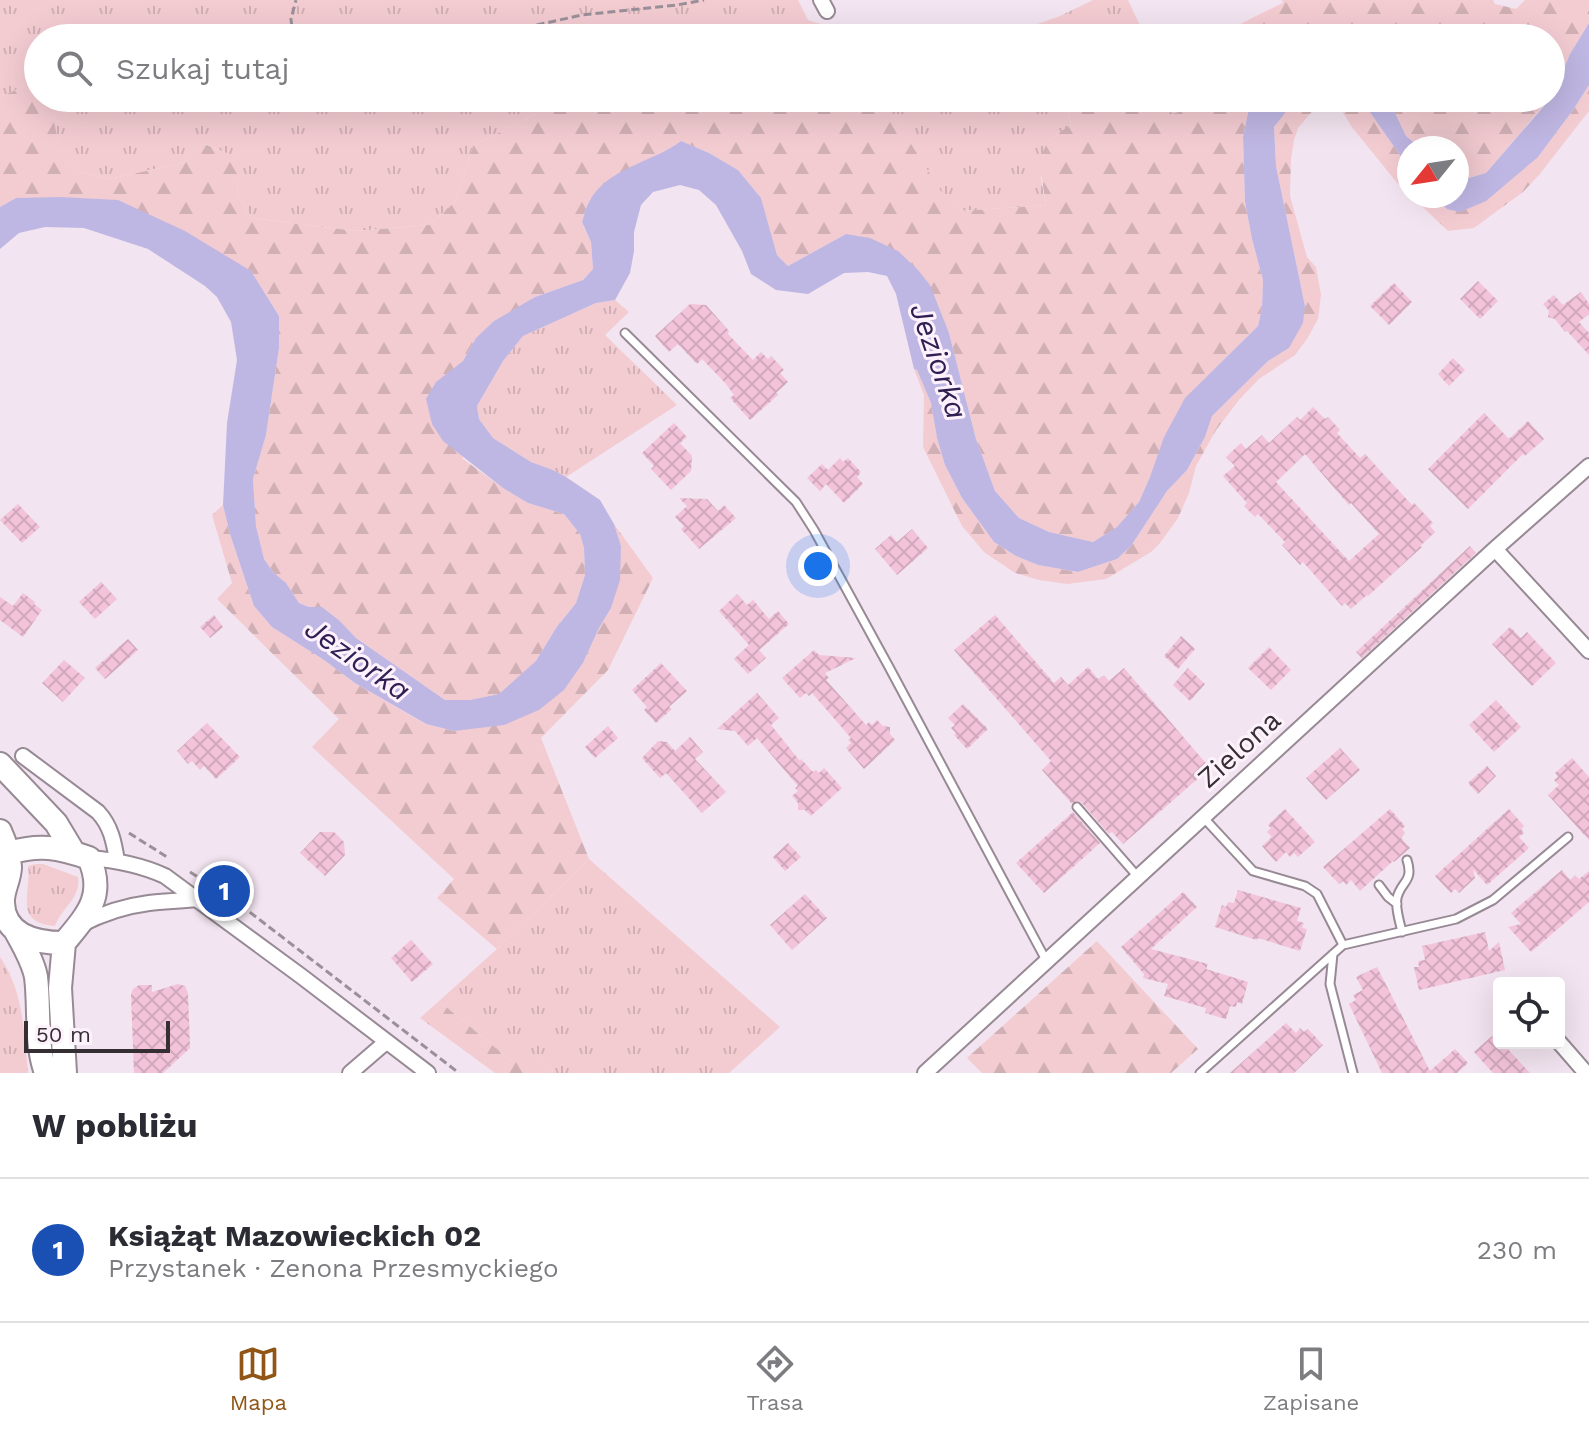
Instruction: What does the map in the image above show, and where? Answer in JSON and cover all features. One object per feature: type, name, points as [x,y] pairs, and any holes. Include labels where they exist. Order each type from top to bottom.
[{"type":"main road","points":[[0,764],[56,823],[96,873],[96,893],[90,910],[64,943],[60,988],[65,1073]]},
{"type":"main road","points":[[0,831],[10,869],[3,902],[34,969],[46,1073]]},
{"type":"main road","points":[[8,853],[40,846],[82,856]]},
{"type":"main road","points":[[14,929],[34,941],[64,943]]},
{"type":"street","name":"Zielona","points":[[925,1073],[1589,466]]},
{"type":"street","points":[[1496,548],[1589,651]]},
{"type":"street","points":[[23,756],[106,820],[117,861]]},
{"type":"street","points":[[82,856],[149,868],[165,876],[428,1073]]},
{"type":"street","points":[[80,925],[92,918],[136,905],[196,899]]},
{"type":"street","points":[[350,1073],[386,1042]]},
{"type":"street","points":[[1565,1049],[1586,1073]]},
{"type":"lane","points":[[625,333],[796,502],[1047,962]]},
{"type":"lane","points":[[1077,807],[1138,877]]},
{"type":"lane","points":[[1203,817],[1253,871],[1305,886],[1317,894],[1343,945]]},
{"type":"lane","points":[[1200,1073],[1343,945],[1456,919],[1493,900],[1568,837]]},
{"type":"lane","points":[[1402,932],[1397,904],[1410,873],[1407,860]]},
{"type":"lane","points":[[1379,885],[1397,904]]},
{"type":"lane","points":[[1333,954],[1330,984],[1353,1073]]},
{"type":"path","points":[[292,24],[296,0]]},
{"type":"path","points":[[541,24],[582,15],[704,0]]},
{"type":"green space","points":[[0,0],[798,0],[808,20],[821,24],[24,24],[24,86],[0,97]]},
{"type":"green space","points":[[1093,0],[1128,0],[1139,24],[1038,24]]},
{"type":"green space","points":[[1282,0],[1493,0],[1495,4],[1516,9],[1525,0],[1589,0],[1589,23],[1565,65],[1565,24],[1252,24],[1258,15],[1283,3]]},
{"type":"green space","points":[[1258,15],[1252,24],[1241,24]]},
{"type":"green space","points":[[1589,85],[1589,111],[1539,175],[1523,192],[1474,228],[1448,231],[1424,208],[1469,208],[1469,196],[1538,157]]},
{"type":"green space","points":[[24,86],[24,112],[58,112],[53,117],[60,150],[79,172],[109,179],[183,163],[204,144],[239,158],[237,194],[252,218],[356,231],[429,225],[455,202],[473,146],[540,112],[891,112],[940,190],[962,211],[1046,205],[1039,160],[1048,141],[1071,124],[1068,112],[1249,112],[1243,137],[1245,202],[1263,280],[1262,308],[1258,326],[1185,399],[1139,502],[1117,528],[1093,542],[1049,532],[1019,518],[995,491],[976,439],[949,333],[846,234],[788,266],[777,255],[761,198],[738,170],[681,141],[617,176],[595,194],[582,223],[591,242],[593,269],[583,280],[535,297],[476,338],[463,361],[452,371],[463,459],[528,503],[564,514],[580,534],[585,575],[576,603],[536,661],[523,674],[500,694],[470,700],[445,700],[356,638],[322,607],[299,603],[264,559],[256,526],[253,479],[266,435],[279,348],[279,316],[251,271],[16,198],[0,207],[0,97]]},
{"type":"green space","points":[[58,112],[540,112],[473,146],[455,202],[429,225],[356,231],[252,218],[237,194],[238,158],[205,144],[183,163],[109,179],[79,172],[60,151],[53,117]]},
{"type":"green space","points":[[891,112],[1068,112],[1071,124],[1048,141],[1041,179],[1046,205],[962,211],[940,191]]},
{"type":"green space","points":[[1286,112],[1312,112],[1298,128],[1294,140],[1290,196],[1307,257],[1316,267],[1321,295],[1318,319],[1295,355],[1259,379],[1216,430],[1196,466],[1178,518],[1160,543],[1151,552],[1106,579],[1067,584],[1015,573],[984,552],[962,526],[923,447],[924,395],[914,369],[931,403],[945,465],[962,498],[994,542],[1038,565],[1078,572],[1117,559],[1131,546],[1167,491],[1187,470],[1205,437],[1212,416],[1268,361],[1289,348],[1305,306],[1276,166],[1274,127]]},
{"type":"green space","points":[[1343,112],[1370,112],[1397,151],[1397,183]]},
{"type":"green space","points":[[1395,112],[1538,112],[1486,173],[1469,178],[1469,136],[1406,136]]},
{"type":"green space","points":[[615,300],[629,312],[605,335],[677,405],[566,477],[531,462],[493,438],[479,419],[477,406],[503,361],[523,336],[596,303]]},
{"type":"green space","points":[[223,505],[254,606],[272,627],[355,683],[425,724],[454,731],[564,690],[583,663],[611,608],[621,546],[614,524],[653,578],[608,670],[541,738],[589,859],[497,949],[437,898],[454,879],[312,747],[339,719],[217,599],[232,583],[212,515]]},
{"type":"green space","points":[[589,859],[780,1027],[729,1073],[555,1073],[536,1058],[520,1061],[509,1059],[439,1001]]},
{"type":"green space","points":[[35,864],[78,877],[77,891],[55,926],[42,924],[29,913],[28,866]]},
{"type":"green space","points":[[1097,941],[1198,1049],[1171,1073],[982,1073],[967,1058]]},
{"type":"green space","points":[[0,957],[18,999],[28,1073],[0,1073]]},
{"type":"green space","points":[[439,1001],[509,1059],[534,1057],[555,1073],[495,1073],[420,1018]]},
{"type":"water","points":[[1589,23],[1589,85],[1538,157],[1486,201],[1460,212],[1447,209],[1469,208],[1469,178],[1486,173],[1539,112],[1565,112],[1565,66]]},
{"type":"water","name":"Jeziorka","points":[[1286,112],[1274,127],[1276,166],[1305,306],[1303,323],[1289,348],[1268,361],[1212,416],[1205,437],[1187,470],[1167,491],[1131,546],[1117,559],[1078,572],[1038,565],[994,542],[962,498],[945,465],[931,403],[914,369],[896,294],[887,276],[868,272],[844,273],[808,294],[776,290],[751,274],[716,205],[699,190],[680,185],[653,192],[641,205],[634,232],[630,273],[615,300],[596,303],[523,336],[503,361],[477,406],[479,419],[493,438],[531,462],[566,477],[600,500],[614,524],[621,546],[620,580],[611,608],[583,663],[564,690],[539,710],[504,725],[454,731],[426,724],[355,683],[272,627],[254,606],[223,505],[227,423],[237,360],[231,322],[217,297],[148,249],[84,228],[45,227],[19,233],[0,249],[0,207],[16,198],[118,200],[185,231],[251,271],[279,316],[279,348],[266,435],[253,479],[256,526],[264,559],[299,603],[322,607],[356,638],[445,700],[470,700],[499,694],[536,661],[576,603],[585,575],[584,548],[580,534],[564,514],[528,503],[503,488],[443,441],[432,424],[426,399],[436,382],[463,361],[476,338],[494,321],[535,297],[583,280],[593,269],[591,242],[582,222],[588,204],[606,182],[681,141],[738,170],[761,198],[777,255],[788,266],[846,234],[870,238],[898,251],[930,285],[949,333],[976,439],[995,491],[1019,518],[1049,532],[1093,542],[1117,527],[1139,502],[1164,437],[1185,398],[1258,326],[1263,280],[1245,202],[1243,137],[1248,113]]},
{"type":"water","points":[[1370,112],[1395,112],[1406,136],[1397,136],[1397,151]]},
{"type":"building","points":[[1478,281],[1498,301],[1480,319],[1460,299]]},
{"type":"building","points":[[1394,283],[1412,302],[1389,325],[1370,306]]},
{"type":"building","points":[[1581,292],[1589,304],[1589,314],[1579,322],[1589,333],[1589,355],[1555,319],[1548,317],[1549,311],[1543,304],[1554,295],[1563,305]]},
{"type":"building","points":[[690,304],[706,305],[753,360],[761,352],[768,359],[771,356],[784,370],[780,373],[788,382],[750,420],[730,398],[734,395],[726,384],[702,359],[697,364],[678,344],[669,352],[655,336]]},
{"type":"building","points":[[1453,358],[1465,370],[1449,386],[1438,374]]},
{"type":"building","points":[[1313,407],[1325,419],[1328,417],[1340,430],[1337,433],[1360,458],[1365,454],[1433,523],[1430,526],[1435,532],[1422,547],[1351,609],[1345,603],[1342,606],[1303,562],[1300,565],[1282,545],[1285,542],[1258,514],[1255,517],[1244,506],[1247,503],[1223,476],[1235,466],[1226,457],[1241,443],[1246,449],[1262,435],[1269,443],[1297,417],[1300,420]],"holes":[[[1305,454],[1349,505],[1351,503],[1379,534],[1349,561],[1276,482]]]},
{"type":"building","points":[[1484,413],[1509,439],[1528,421],[1544,439],[1525,456],[1523,454],[1468,509],[1428,469]]},
{"type":"building","points":[[674,423],[687,437],[680,443],[692,456],[691,471],[671,490],[651,469],[654,466],[642,453]]},
{"type":"building","points":[[840,458],[843,462],[848,458],[861,472],[857,477],[863,484],[844,503],[826,484],[820,491],[807,478],[822,464],[828,470]]},
{"type":"building","points":[[679,498],[707,499],[718,511],[724,505],[736,518],[699,549],[675,517],[687,506]]},
{"type":"building","points":[[18,504],[40,527],[22,543],[0,520]]},
{"type":"building","points":[[912,529],[928,548],[897,575],[875,549],[891,535],[897,542]]},
{"type":"building","points":[[1470,546],[1476,553],[1362,658],[1356,652]]},
{"type":"building","points":[[101,582],[117,599],[95,619],[79,602]]},
{"type":"building","points":[[23,593],[42,610],[23,637],[0,620],[0,597],[13,606]]},
{"type":"building","points":[[737,594],[747,605],[753,600],[769,619],[778,611],[789,624],[759,650],[766,658],[748,674],[734,659],[749,645],[719,611]]},
{"type":"building","points":[[214,615],[223,627],[210,638],[200,627]]},
{"type":"building","points":[[995,615],[1054,683],[1061,677],[1068,685],[1088,667],[1098,679],[1104,675],[1109,681],[1124,668],[1210,768],[1123,844],[1112,832],[1109,834],[1081,802],[1072,804],[1042,770],[1051,761],[954,650]]},
{"type":"building","points":[[1510,627],[1521,638],[1527,632],[1556,663],[1532,686],[1492,644]]},
{"type":"building","points":[[1181,636],[1195,649],[1178,669],[1164,656]]},
{"type":"building","points":[[128,639],[138,650],[105,679],[95,668]]},
{"type":"building","points":[[1269,647],[1291,670],[1271,690],[1248,668]]},
{"type":"building","points":[[814,650],[819,655],[856,658],[825,673],[829,678],[826,680],[866,725],[869,722],[872,725],[877,720],[883,726],[890,727],[890,734],[895,740],[864,769],[846,748],[851,738],[812,693],[800,698],[782,678]]},
{"type":"building","points":[[64,660],[85,678],[63,702],[42,683]]},
{"type":"building","points":[[661,663],[687,691],[656,723],[632,690]]},
{"type":"building","points":[[1188,668],[1205,684],[1190,701],[1173,685]]},
{"type":"building","points":[[757,693],[779,718],[771,725],[800,761],[813,772],[816,770],[819,773],[824,768],[842,788],[811,816],[805,810],[798,810],[798,803],[792,796],[798,791],[795,788],[798,786],[757,738],[748,746],[735,731],[717,729]]},
{"type":"building","points":[[1496,700],[1521,727],[1494,752],[1469,725]]},
{"type":"building","points":[[963,704],[988,729],[967,749],[954,735],[956,733],[951,728],[955,725],[948,718]]},
{"type":"building","points":[[207,723],[240,757],[216,779],[204,766],[200,770],[192,761],[188,764],[177,751]]},
{"type":"building","points":[[608,726],[618,738],[595,758],[585,747]]},
{"type":"building","points":[[690,737],[703,752],[695,759],[726,792],[702,813],[666,773],[660,778],[642,758],[658,741],[667,742],[675,751]]},
{"type":"building","points":[[1340,748],[1360,770],[1326,800],[1306,778]]},
{"type":"building","points":[[1572,758],[1589,777],[1589,840],[1548,795],[1559,785],[1554,780],[1558,777],[1555,773]]},
{"type":"building","points":[[1487,766],[1496,776],[1478,794],[1468,783]]},
{"type":"building","points":[[1285,809],[1315,842],[1298,857],[1294,853],[1290,857],[1286,852],[1276,862],[1262,846],[1272,837],[1267,832],[1271,828],[1268,825]]},
{"type":"building","points":[[1390,809],[1405,826],[1401,838],[1410,848],[1360,891],[1351,880],[1346,885],[1343,881],[1339,884],[1323,867]]},
{"type":"building","points":[[1509,809],[1524,826],[1521,829],[1524,833],[1519,837],[1529,848],[1487,885],[1473,869],[1475,878],[1459,893],[1455,889],[1451,893],[1435,876]]},
{"type":"building","points":[[1073,812],[1100,843],[1044,893],[1016,863]]},
{"type":"building","points":[[320,832],[334,832],[344,842],[345,855],[325,876],[300,853]]},
{"type":"building","points":[[788,843],[801,857],[785,871],[773,857]]},
{"type":"building","points":[[1562,870],[1570,880],[1575,875],[1579,879],[1589,871],[1589,902],[1531,952],[1508,927],[1521,924],[1511,913]]},
{"type":"building","points":[[1238,890],[1301,908],[1297,921],[1304,923],[1302,928],[1307,929],[1300,951],[1215,927],[1222,905],[1226,907],[1228,902],[1234,903]]},
{"type":"building","points":[[1183,892],[1197,907],[1151,949],[1208,964],[1206,969],[1248,982],[1242,1004],[1237,1002],[1236,1007],[1230,1006],[1226,1019],[1205,1013],[1206,1008],[1164,996],[1168,984],[1143,978],[1144,974],[1121,947]]},
{"type":"building","points":[[805,894],[827,918],[792,950],[770,925]]},
{"type":"building","points":[[1485,932],[1489,951],[1499,942],[1505,970],[1419,990],[1414,967],[1419,967],[1418,961],[1425,960],[1422,946]]},
{"type":"building","points":[[411,940],[433,964],[412,982],[391,958]]},
{"type":"building","points":[[1377,967],[1430,1071],[1455,1049],[1468,1063],[1457,1073],[1382,1073],[1349,1004],[1356,1000],[1353,995],[1363,990],[1356,977]]},
{"type":"building","points":[[178,984],[185,986],[188,993],[190,1048],[163,1073],[134,1073],[133,989],[139,985],[152,985],[152,992]]},
{"type":"building","points":[[1286,1023],[1296,1033],[1300,1028],[1304,1032],[1308,1029],[1323,1045],[1294,1073],[1230,1073]]},
{"type":"building","points":[[1492,1036],[1493,1049],[1508,1049],[1530,1073],[1493,1073],[1474,1052]]},
{"type":"place","name":"Książąt Mazowieckich 02","points":[[224,891]]}]
